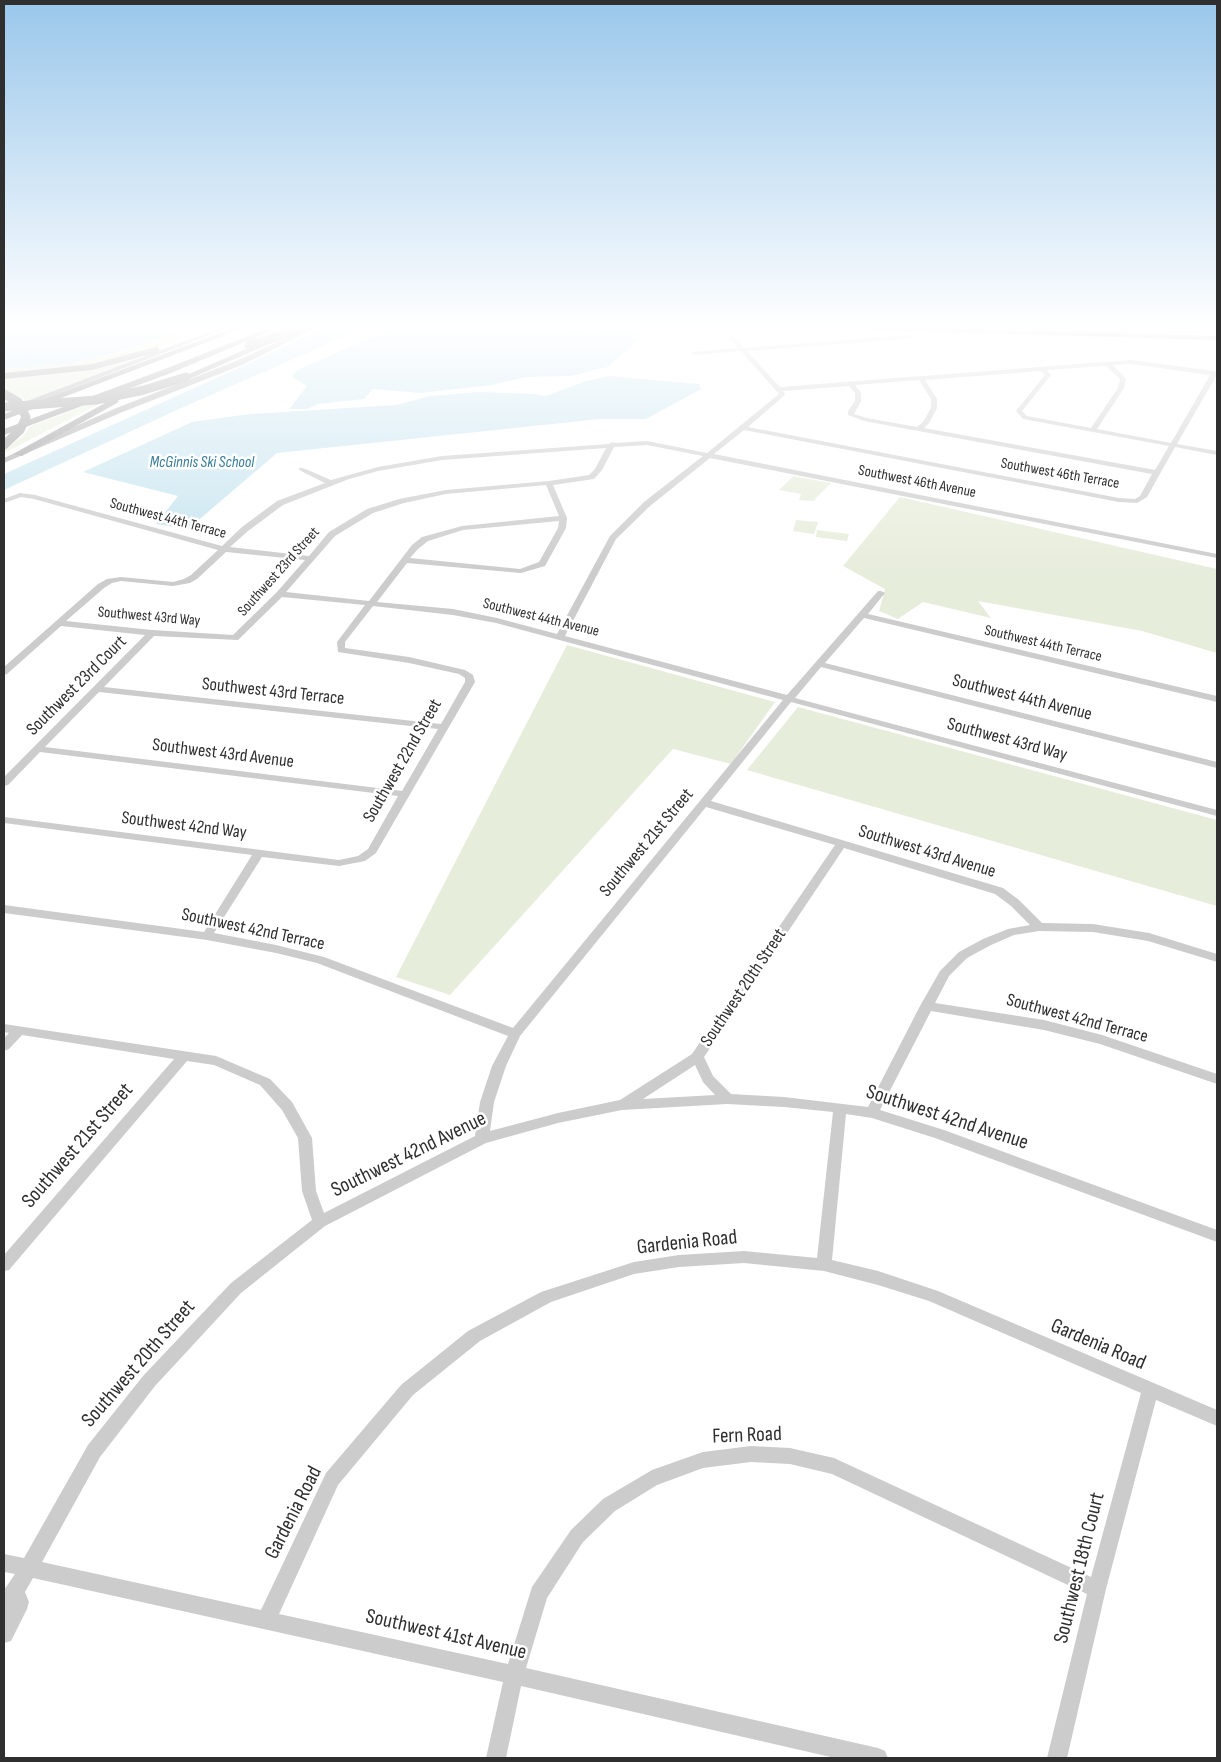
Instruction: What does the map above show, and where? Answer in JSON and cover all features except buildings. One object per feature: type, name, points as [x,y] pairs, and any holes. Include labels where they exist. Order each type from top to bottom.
[{"type":"highway","points":[[4,417],[22,410]]},
{"type":"highway","points":[[4,445],[20,430],[26,417],[22,410]]},
{"type":"highway","points":[[4,425],[44,410]]},
{"type":"highway","points":[[4,432],[63,410]]},
{"type":"highway","points":[[18,454],[96,410]]},
{"type":"main road","points":[[4,461],[120,410]]},
{"type":"street","points":[[560,637],[613,538],[647,504],[765,410]]},
{"type":"street","points":[[852,410],[851,414],[866,420],[1157,473],[1195,410]]},
{"type":"street","points":[[919,429],[926,423],[933,410]]},
{"type":"street","points":[[1021,410],[1025,418],[1217,453]]},
{"type":"street","points":[[1092,431],[1106,410]]},
{"type":"street","name":"Southwest 46th Terrace","points":[[743,428],[1120,500],[1137,501],[1143,497],[1157,473]]},
{"type":"street","name":"Southwest 46th Avenue","points":[[4,672],[101,586],[110,581],[121,579],[173,584],[187,581],[260,516],[280,504],[329,482],[378,469],[442,458],[612,444],[647,443],[1217,556]]},
{"type":"street","points":[[406,560],[521,571],[533,569],[542,564],[562,528],[563,518],[548,484],[591,477],[598,470],[612,444]]},
{"type":"street","points":[[301,469],[329,482]]},
{"type":"street","name":"Southwest 23rd Street","points":[[235,638],[280,594],[332,534],[370,511],[402,501],[446,492],[548,484]]},
{"type":"street","name":"Southwest 44th Terrace","points":[[4,501],[20,495],[35,497],[224,549],[310,558]]},
{"type":"street","points":[[373,603],[415,547],[438,534],[462,528],[563,518]]},
{"type":"street","name":"Southwest 21st Street","points":[[482,1139],[487,1102],[499,1066],[515,1034],[789,699],[881,593]]},
{"type":"street","name":"Southwest 44th Avenue","points":[[280,594],[453,612],[560,637],[789,699]]},
{"type":"street","name":"Southwest 22nd Street","points":[[361,859],[372,851],[470,682],[470,677],[462,672],[409,660],[341,650],[341,642],[373,603]]},
{"type":"street","name":"Southwest 44th Terrace","points":[[862,615],[1217,699]]},
{"type":"street","name":"Southwest 43rd Way","points":[[60,623],[152,633],[235,638]]},
{"type":"street","name":"Southwest 23rd Court","points":[[4,783],[99,689],[152,633]]},
{"type":"street","name":"Southwest 44th Avenue","points":[[819,664],[1217,765]]},
{"type":"street","name":"Southwest 43rd Terrace","points":[[99,689],[444,727]]},
{"type":"street","name":"Southwest 43rd Way","points":[[789,699],[1217,813]]},
{"type":"street","name":"Southwest 43rd Avenue","points":[[39,748],[404,794]]},
{"type":"street","name":"Southwest 43rd Avenue","points":[[705,803],[999,891],[1015,903],[1040,927]]},
{"type":"street","name":"Southwest 42nd Way","points":[[4,820],[339,863],[361,859]]},
{"type":"street","name":"Southwest 20th Street","points":[[622,1105],[660,1083],[697,1057],[841,845]]},
{"type":"street","points":[[207,936],[258,853]]},
{"type":"street","name":"Southwest 42nd Terrace","points":[[4,908],[207,936],[276,949],[320,960],[515,1034]]},
{"type":"street","points":[[872,1113],[944,974],[963,955],[987,942],[1012,932],[1040,927],[1093,928],[1149,937],[1217,958]]},
{"type":"street","name":"Southwest 42nd Terrace","points":[[926,1006],[1044,1025],[1102,1040],[1217,1079]]},
{"type":"street","name":"Southwest 42nd Avenue","points":[[4,1028],[185,1054],[216,1061],[265,1082],[287,1106],[305,1138],[309,1191],[320,1222],[482,1139],[558,1118],[622,1105],[727,1099],[784,1102],[872,1113],[939,1134],[1217,1236]]},
{"type":"street","points":[[4,1046],[19,1031]]},
{"type":"street","name":"Southwest 21st Street","points":[[4,1265],[185,1054]]},
{"type":"street","points":[[697,1057],[708,1079],[727,1099]]},
{"type":"street","points":[[824,1265],[840,1108]]},
{"type":"street","name":"Southwest 20th Street","points":[[4,1634],[20,1602],[9,1598],[94,1451],[148,1381],[236,1288],[320,1222]]},
{"type":"street","name":"Gardenia Road","points":[[266,1620],[332,1479],[407,1390],[474,1336],[546,1297],[634,1268],[678,1261],[744,1257],[824,1265],[878,1278],[933,1296],[1217,1418]]},
{"type":"street","name":"Southwest 18th Court","points":[[1057,1758],[1097,1589],[1150,1390]]},
{"type":"street","name":"Fern Road","points":[[496,1758],[514,1675],[539,1594],[577,1536],[609,1506],[652,1478],[703,1460],[751,1454],[790,1456],[834,1466],[1097,1589]]},
{"type":"street","name":"Southwest 41st Avenue","points":[[4,1563],[514,1675],[878,1758]]},
{"type":"green space","points":[[73,410],[87,410],[4,453],[4,450],[23,436],[31,426]]},
{"type":"green space","points":[[794,476],[831,483],[817,497],[813,497],[817,498],[813,501],[799,500],[801,494],[779,490]]},
{"type":"green space","points":[[900,497],[1217,569],[1217,653],[1142,631],[978,601],[991,618],[923,602],[898,619],[879,611],[885,589],[843,566]]},
{"type":"green space","points":[[796,520],[818,522],[814,534],[793,531]]},
{"type":"green space","points":[[817,530],[849,534],[847,541],[816,537]]},
{"type":"green space","points":[[567,645],[775,702],[731,764],[673,749],[450,995],[396,977]]},
{"type":"green space","points":[[798,707],[1217,820],[1217,906],[747,770]]},
{"type":"water","points":[[145,410],[176,410],[4,490],[4,474]]},
{"type":"water","name":"McGinnis Ski School","points":[[311,410],[662,410],[646,419],[600,419],[277,453],[188,529],[156,524],[178,496],[83,472],[192,422],[250,414]]}]
